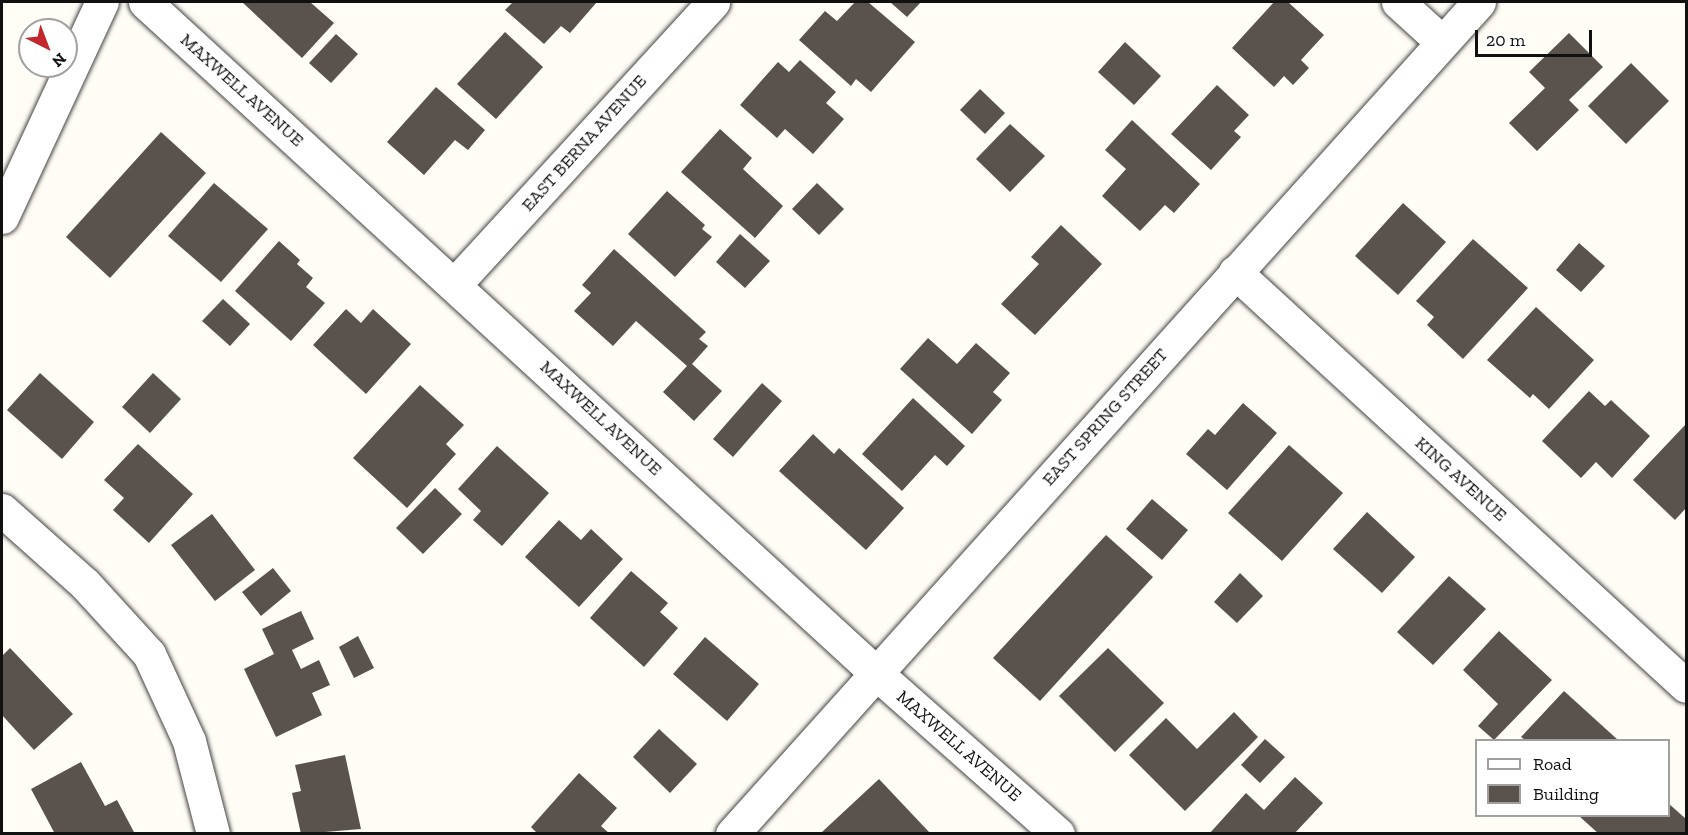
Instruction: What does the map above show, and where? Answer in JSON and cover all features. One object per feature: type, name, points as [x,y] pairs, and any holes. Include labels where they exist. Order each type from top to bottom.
[{"type":"street","points":[[2,217],[102,2]]},
{"type":"street","name":"MAXWELL AVENUE","points":[[145,2],[455,284],[876,673],[1058,834]]},
{"type":"street","name":"EAST BERNA AVENUE","points":[[455,284],[713,2]]},
{"type":"street","points":[[1398,2],[1442,42]]},
{"type":"street","name":"EAST SPRING STREET","points":[[732,834],[1479,2]]},
{"type":"street","name":"KING AVENUE","points":[[1235,272],[1686,686]]},
{"type":"street","points":[[2,510],[85,584],[148,654],[189,741],[213,834]]},
{"type":"building","points":[[242,2],[310,2],[334,23],[302,58]]},
{"type":"building","points":[[513,2],[597,2],[570,33],[561,26],[544,44],[505,10]]},
{"type":"building","points":[[855,2],[868,2],[915,42],[871,92],[856,79],[851,86],[799,40],[825,11],[837,21]]},
{"type":"building","points":[[890,2],[921,2],[907,17]]},
{"type":"building","points":[[1274,2],[1288,2],[1324,35],[1301,60],[1309,68],[1293,85],[1284,76],[1274,87],[1232,48]]},
{"type":"building","points":[[505,32],[543,67],[496,119],[457,84]]},
{"type":"building","points":[[1569,33],[1603,67],[1569,100],[1579,110],[1537,151],[1509,123],[1545,88],[1529,72]]},
{"type":"building","points":[[336,34],[358,54],[331,83],[309,63]]},
{"type":"building","points":[[1125,42],[1161,76],[1134,105],[1098,72]]},
{"type":"building","points":[[800,60],[836,92],[826,103],[844,119],[813,154],[785,129],[777,138],[740,105],[778,62],[789,72]]},
{"type":"building","points":[[1631,63],[1669,101],[1626,144],[1588,106]]},
{"type":"building","points":[[1217,85],[1249,115],[1234,131],[1241,137],[1211,170],[1171,134]]},
{"type":"building","points":[[436,87],[485,130],[468,150],[455,140],[424,175],[387,142]]},
{"type":"building","points":[[980,89],[1005,113],[985,134],[960,110]]},
{"type":"building","points":[[1132,120],[1200,184],[1174,213],[1165,205],[1140,231],[1102,196],[1126,169],[1105,150]]},
{"type":"building","points":[[1010,124],[1045,156],[1010,192],[976,159]]},
{"type":"building","points":[[720,129],[752,158],[743,169],[783,206],[755,238],[681,172]]},
{"type":"building","points":[[161,132],[206,173],[110,278],[66,237]]},
{"type":"building","points":[[214,183],[268,229],[221,282],[168,236]]},
{"type":"building","points":[[817,183],[844,209],[819,235],[792,209]]},
{"type":"building","points":[[667,191],[705,225],[702,229],[712,237],[675,277],[628,234]]},
{"type":"building","points":[[1403,203],[1446,242],[1398,295],[1355,256]]},
{"type":"building","points":[[1061,225],[1102,264],[1035,335],[1001,304],[1039,264],[1031,257]]},
{"type":"building","points":[[740,234],[770,261],[745,288],[716,262]]},
{"type":"building","points":[[1473,239],[1528,288],[1463,359],[1427,325],[1434,317],[1416,301]]},
{"type":"building","points":[[279,241],[300,260],[297,264],[313,278],[306,287],[325,303],[291,341],[235,291]]},
{"type":"building","points":[[1579,243],[1605,266],[1581,292],[1556,270]]},
{"type":"building","points":[[614,249],[706,332],[699,339],[708,346],[692,364],[722,391],[694,421],[663,392],[687,366],[636,321],[613,346],[574,311],[591,293],[582,285]]},
{"type":"building","points":[[223,299],[250,324],[230,346],[202,321]]},
{"type":"building","points":[[1536,307],[1594,360],[1549,409],[1533,394],[1530,398],[1487,360]]},
{"type":"building","points":[[346,309],[361,323],[373,309],[411,344],[366,394],[313,345]]},
{"type":"building","points":[[928,338],[957,364],[976,343],[1010,373],[993,392],[1002,400],[972,434],[900,369]]},
{"type":"building","points":[[40,373],[94,422],[62,459],[7,410]]},
{"type":"building","points":[[153,373],[181,399],[150,433],[122,407]]},
{"type":"building","points":[[762,383],[782,401],[733,457],[713,439]]},
{"type":"building","points":[[420,385],[464,425],[446,444],[456,454],[407,508],[353,458]]},
{"type":"building","points":[[1589,391],[1605,406],[1611,400],[1650,436],[1612,478],[1596,462],[1581,478],[1542,441]]},
{"type":"building","points":[[913,398],[965,446],[947,466],[935,455],[902,491],[862,454]]},
{"type":"building","points":[[1243,403],[1277,433],[1227,490],[1186,454],[1208,429],[1215,435]]},
{"type":"building","points":[[1686,424],[1686,508],[1675,520],[1633,480]]},
{"type":"building","points":[[813,434],[834,454],[839,448],[904,508],[866,550],[779,471]]},
{"type":"building","points":[[138,444],[193,494],[149,543],[113,510],[124,498],[104,480]]},
{"type":"building","points":[[1289,445],[1343,493],[1282,561],[1228,513]]},
{"type":"building","points":[[497,446],[549,493],[502,546],[473,520],[481,511],[458,489]]},
{"type":"building","points":[[435,488],[462,514],[423,554],[396,528]]},
{"type":"building","points":[[1152,499],[1188,530],[1162,560],[1126,529]]},
{"type":"building","points":[[1367,512],[1415,557],[1382,593],[1333,549]]},
{"type":"building","points":[[212,514],[255,570],[215,601],[171,545]]},
{"type":"building","points":[[559,520],[581,540],[591,529],[623,559],[579,607],[525,557]]},
{"type":"building","points":[[1106,535],[1153,577],[1040,701],[993,658]]},
{"type":"building","points":[[273,568],[291,591],[261,616],[242,592]]},
{"type":"building","points":[[631,571],[668,603],[660,612],[678,628],[644,667],[590,618]]},
{"type":"building","points":[[1240,573],[1263,596],[1237,623],[1214,602]]},
{"type":"building","points":[[1449,576],[1486,609],[1433,665],[1397,632]]},
{"type":"building","points":[[301,611],[314,639],[292,650],[301,669],[319,660],[330,685],[312,693],[322,715],[276,737],[244,669],[274,654],[262,629]]},
{"type":"building","points":[[1499,631],[1552,680],[1493,739],[1478,726],[1498,704],[1463,670]]},
{"type":"building","points":[[358,636],[374,668],[354,678],[339,647]]},
{"type":"building","points":[[705,637],[759,684],[727,721],[673,674]]},
{"type":"building","points":[[10,648],[73,714],[34,750],[2,715],[2,656]]},
{"type":"building","points":[[1108,648],[1164,703],[1115,752],[1059,696]]},
{"type":"building","points":[[1564,691],[1617,739],[1524,739],[1521,737]]},
{"type":"building","points":[[1234,712],[1258,737],[1185,811],[1129,755],[1166,718],[1197,749]]},
{"type":"building","points":[[659,729],[697,764],[670,793],[633,757]]},
{"type":"building","points":[[1265,739],[1285,757],[1260,783],[1241,765]]},
{"type":"building","points":[[345,755],[361,829],[301,834],[292,793],[301,791],[295,765]]},
{"type":"building","points":[[81,762],[105,806],[117,800],[135,834],[55,834],[31,789]]},
{"type":"building","points":[[579,773],[617,808],[601,826],[610,834],[538,834],[531,827]]},
{"type":"building","points":[[1295,777],[1323,803],[1294,834],[1209,834],[1246,793],[1264,810]]},
{"type":"building","points":[[879,779],[929,832],[824,834],[822,832]]},
{"type":"building","points":[[1670,805],[1686,819],[1686,834],[1599,834],[1580,817],[1670,817]]}]
